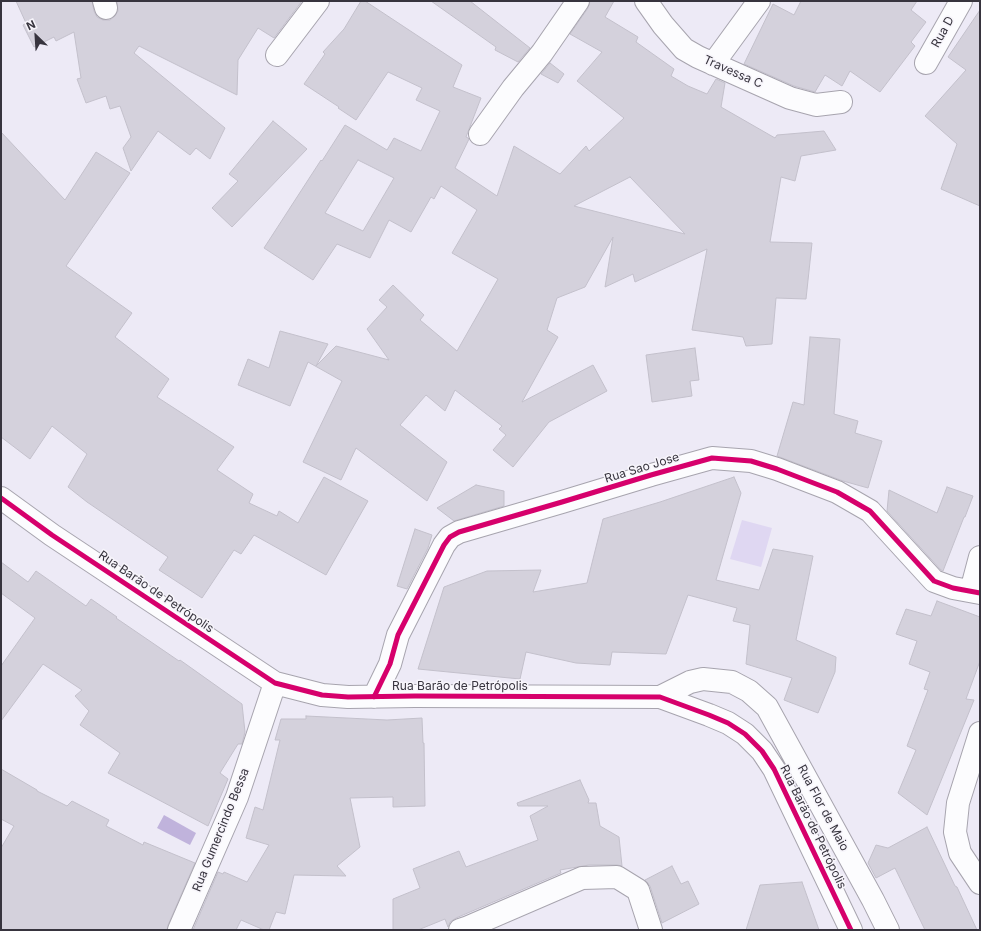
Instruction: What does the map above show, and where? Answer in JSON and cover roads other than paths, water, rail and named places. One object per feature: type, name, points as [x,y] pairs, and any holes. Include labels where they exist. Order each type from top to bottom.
[{"type":"street","points":[[277,55],[318,1]]},
{"type":"street","points":[[480,134],[513,88],[542,53],[578,1]]},
{"type":"street","name":"Travessa C","points":[[646,1],[662,25],[684,49],[713,64],[790,98],[816,105],[842,102]]},
{"type":"street","points":[[713,64],[759,1]]},
{"type":"street","name":"Rua D","points":[[926,63],[961,1]]},
{"type":"street","name":"Rua Sao Jose","points":[[374,697],[390,664],[398,635],[444,545],[450,537],[459,532],[712,458],[751,461],[777,469],[837,492],[870,511],[934,581],[953,588],[975,592]]},
{"type":"street","name":"Rua Barão de Petrópolis","points":[[1,498],[58,539],[275,683],[322,695],[348,697],[660,697],[728,723],[745,734],[762,752],[774,769],[851,930]]},
{"type":"street","points":[[975,592],[980,557]]},
{"type":"street","points":[[390,664],[415,696]]},
{"type":"street","name":"Rua Flor de Maio","points":[[660,697],[690,682],[703,679],[732,682],[749,691],[767,707],[888,930]]},
{"type":"street","name":"Rua Gumercindo Bessa","points":[[179,930],[237,797],[275,683]]},
{"type":"street","points":[[979,738],[958,803],[955,832],[960,853],[980,883]]},
{"type":"street","points":[[464,929],[582,878],[617,877],[638,890],[651,930]]}]
